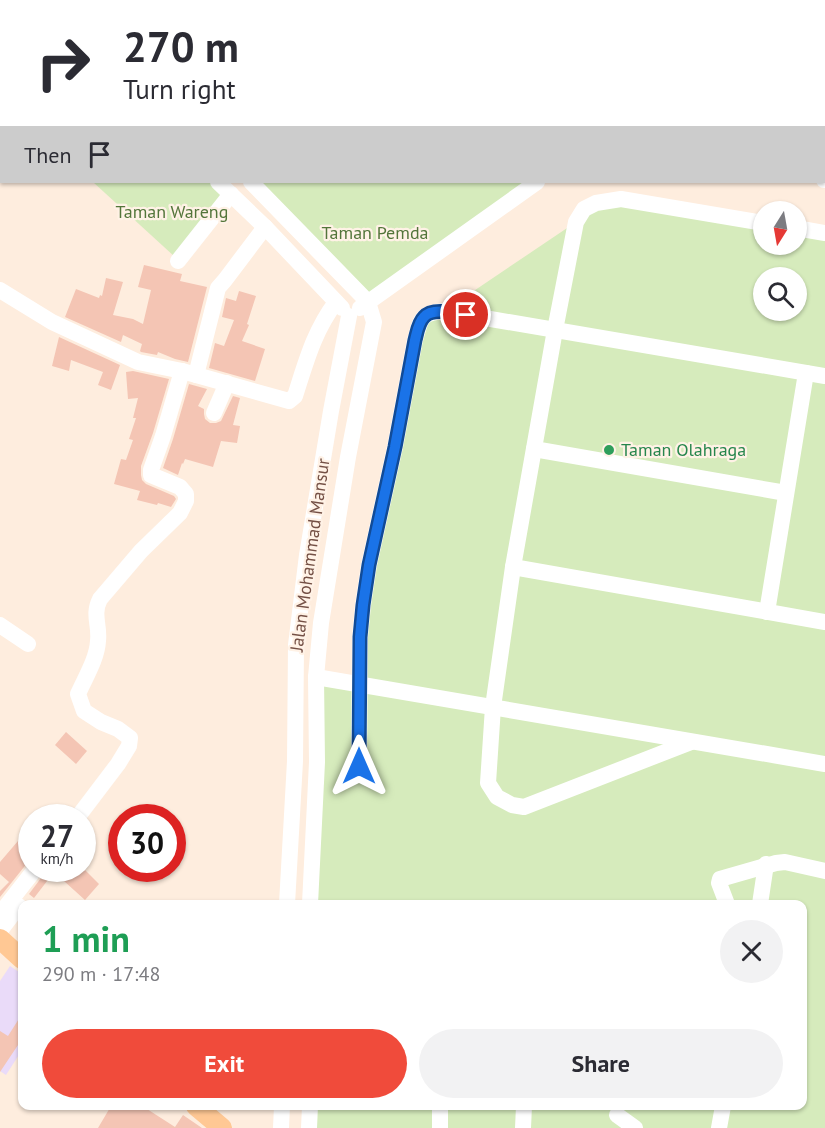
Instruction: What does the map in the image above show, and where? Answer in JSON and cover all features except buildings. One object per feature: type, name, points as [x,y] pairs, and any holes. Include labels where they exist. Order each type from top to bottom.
[{"type":"main road","points":[[0,939],[18,955]]},
{"type":"main road","points":[[201,1110],[222,1128]]},
{"type":"street","points":[[219,183],[265,226],[349,315],[536,183]]},
{"type":"street","points":[[252,183],[368,302]]},
{"type":"street","points":[[178,261],[231,194]]},
{"type":"street","points":[[691,742],[524,807],[512,806],[497,797],[488,783],[493,707],[513,567],[576,222],[584,209],[596,203],[621,199],[753,221]]},
{"type":"street","points":[[88,804],[118,764],[129,746],[130,738],[84,711],[78,694],[99,640],[96,607],[100,599],[141,551],[180,513],[186,501],[186,494],[180,487],[151,475],[151,470],[189,373],[218,288],[265,226]]},
{"type":"street","points":[[807,230],[825,233]]},
{"type":"street","points":[[0,290],[52,322],[119,354],[148,364],[227,383],[287,401],[292,400],[295,396],[312,343],[324,318],[336,302]]},
{"type":"street","name":"Jalan Mohammad Mansur","points":[[310,900],[317,762],[316,677],[321,623],[340,502],[374,322],[368,302]]},
{"type":"street","points":[[359,766],[361,624],[369,565],[395,447],[415,340],[424,317],[430,313],[444,312],[825,376]]},
{"type":"street","name":"Jalan Mohammad Mansur","points":[[287,900],[295,761],[296,645],[309,543],[349,315]]},
{"type":"street","points":[[767,612],[806,373]]},
{"type":"street","points":[[214,413],[227,383]]},
{"type":"street","points":[[534,449],[786,493]]},
{"type":"street","points":[[513,567],[825,622]]},
{"type":"street","points":[[0,625],[28,644]]},
{"type":"street","points":[[316,677],[825,765]]},
{"type":"street","points":[[726,900],[719,883],[720,879],[766,864],[785,862],[825,871]]},
{"type":"street","points":[[761,900],[766,864]]},
{"type":"street","points":[[0,914],[25,882]]},
{"type":"street","points":[[0,931],[18,907]]},
{"type":"street","points":[[281,1128],[282,1110]]},
{"type":"street","points":[[309,1128],[310,1110]]},
{"type":"street","points":[[440,1110],[440,1128]]},
{"type":"street","points":[[523,1128],[526,1110]]},
{"type":"street","points":[[719,1128],[722,1110]]},
{"type":"street","points":[[616,1116],[635,1128]]},
{"type":"shaded area","points":[[10,966],[18,971],[18,1056],[6,1075],[0,1071],[0,981]]},
{"type":"green space","name":"Taman Wareng","points":[[94,183],[219,183],[228,191],[175,257]]},
{"type":"green space","name":"Taman Pemda","points":[[252,183],[536,183],[368,302]]},
{"type":"green space","name":"Taman Olahraga","points":[[596,203],[753,222],[753,255],[807,255],[807,230],[825,233],[825,1128],[308,1128],[308,1110],[807,1110],[807,900],[310,900],[316,677],[358,685],[360,643],[422,320],[444,311],[576,222]]},
{"type":"place","name":"Taman Olahraga","points":[[609,450]]},
{"type":"route","points":[[359,766],[360,637],[363,605],[369,565],[395,447],[415,340],[419,325],[430,313],[466,315]]}]
